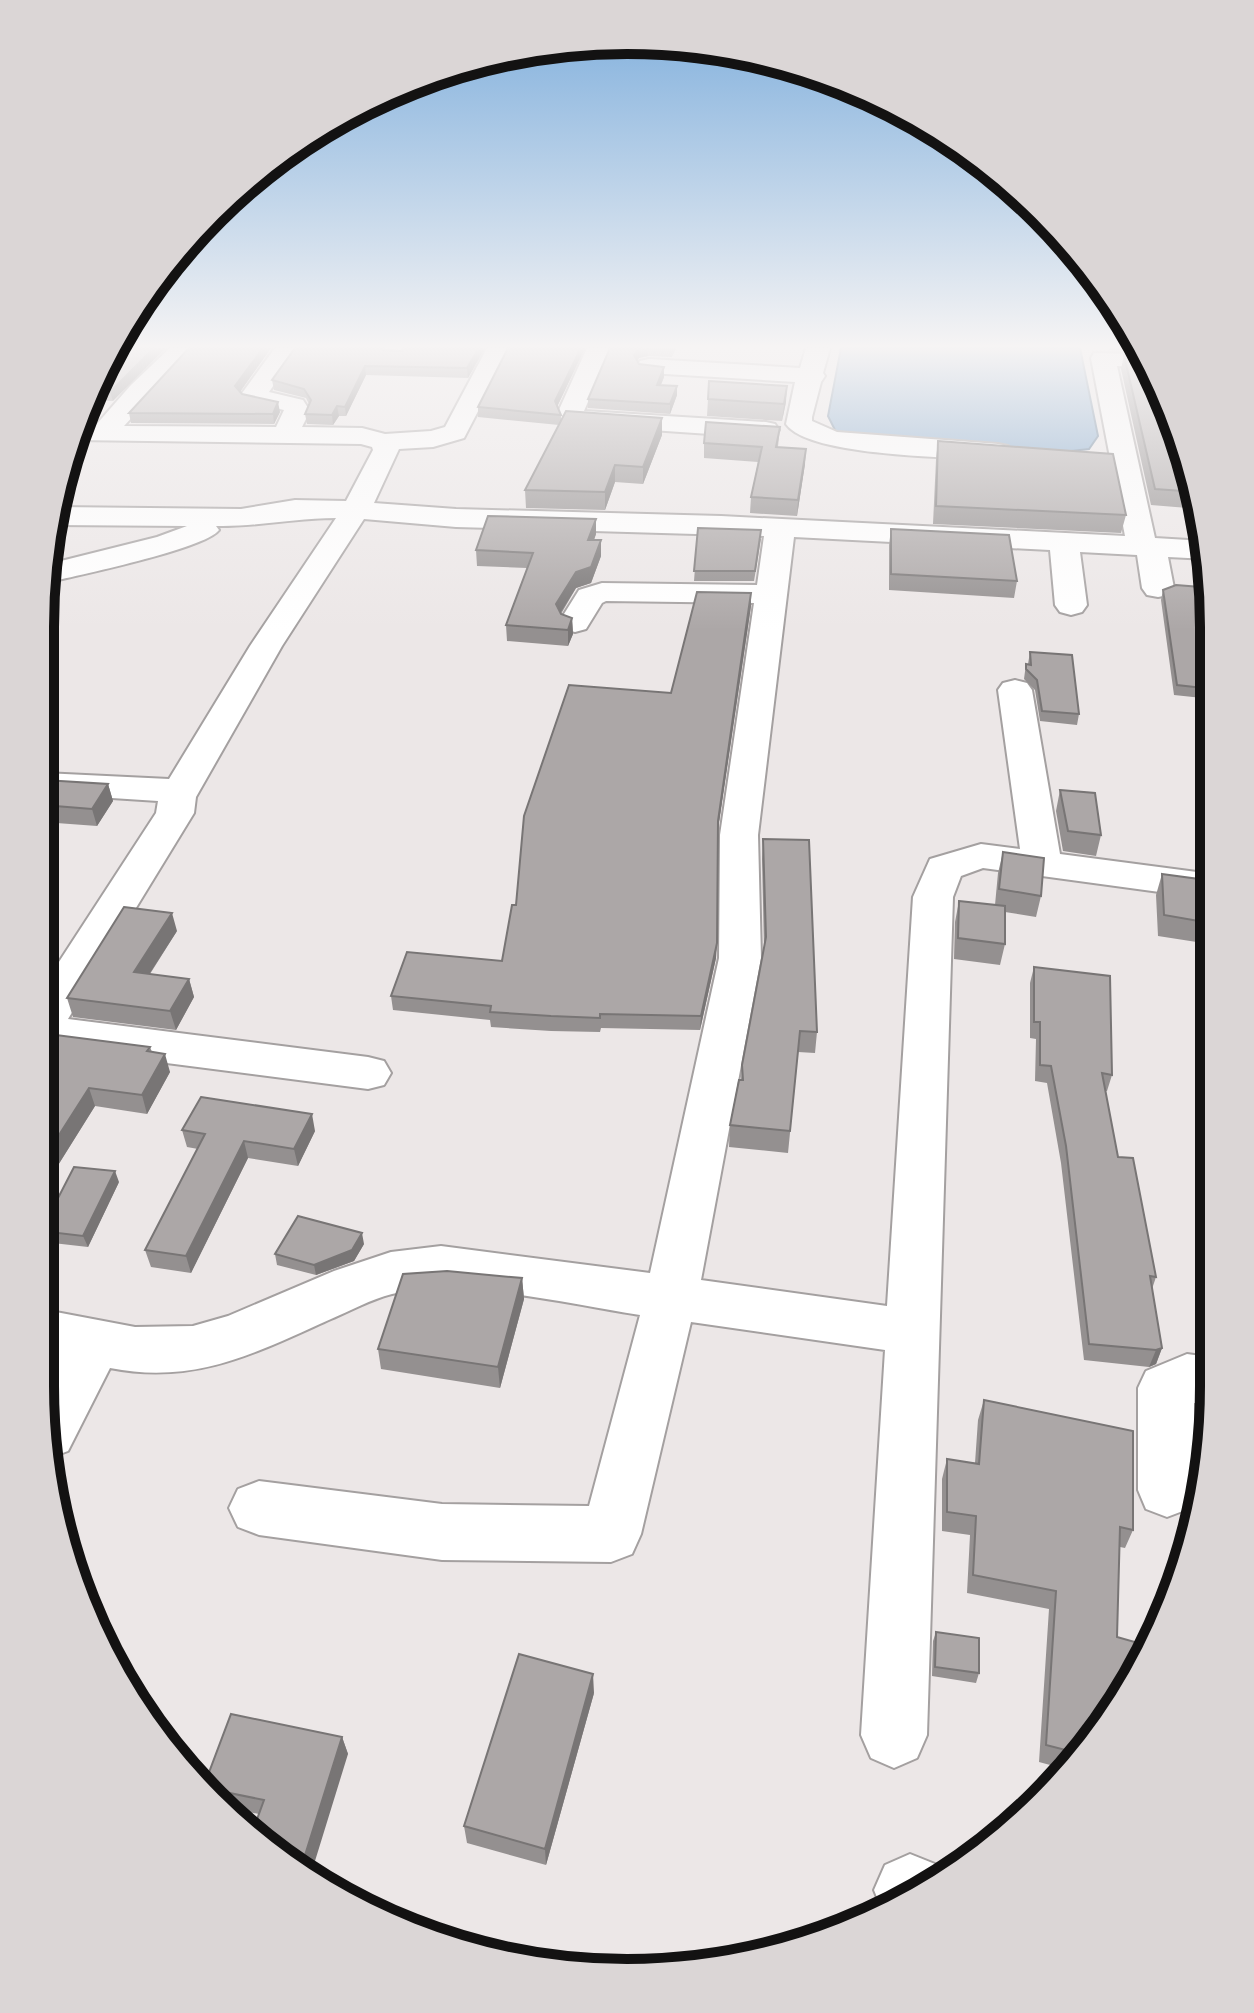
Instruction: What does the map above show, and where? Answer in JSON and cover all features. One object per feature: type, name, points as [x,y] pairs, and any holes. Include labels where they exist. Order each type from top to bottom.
[{"type":"street","points":[[54,1005],[175,813],[177,797],[266,646],[356,510],[386,450],[384,442]]},
{"type":"street","points":[[861,442],[1020,454]]},
{"type":"street","points":[[1122,442],[1158,588]]},
{"type":"street","points":[[1096,460],[1127,462]]},
{"type":"street","points":[[57,571],[168,543],[244,503]]},
{"type":"street","points":[[65,515],[244,503],[456,518],[780,528],[1195,549]]},
{"type":"street","points":[[259,1508],[442,1532],[611,1534],[671,1297],[740,958],[739,835],[780,528]]},
{"type":"street","points":[[1064,542],[1071,605]]},
{"type":"street","points":[[575,622],[590,597],[602,592],[771,594]]},
{"type":"street","points":[[1015,690],[1042,863]]},
{"type":"street","points":[[54,783],[161,788],[177,797]]},
{"type":"street","points":[[894,1735],[933,897],[944,868],[981,856],[1200,885]]},
{"type":"street","points":[[54,1033],[368,1073]]},
{"type":"street","points":[[54,1335],[135,1350],[193,1349],[238,1336],[366,1281],[391,1273],[441,1267],[914,1332]]},
{"type":"street","points":[[55,1420],[95,1343]]},
{"type":"street","points":[[1167,1490],[1166,1388],[1187,1378],[1200,1380]]},
{"type":"water","points":[[906,442],[1094,442],[1089,449],[1044,454]]},
{"type":"building","points":[[550,442],[653,442],[643,467],[615,465],[605,492],[525,490]]},
{"type":"building","points":[[777,442],[776,447],[806,449],[798,500],[751,497],[762,447],[704,443]]},
{"type":"building","points":[[938,442],[951,442],[1113,454],[1126,515],[936,506]]},
{"type":"building","points":[[1144,442],[1170,442],[1183,491],[1155,489]]},
{"type":"building","points":[[488,516],[596,519],[588,540],[601,540],[591,567],[576,572],[556,604],[561,614],[572,618],[568,630],[506,625],[533,553],[476,550]]},
{"type":"building","points":[[698,528],[761,530],[755,571],[694,571]]},
{"type":"building","points":[[891,529],[1009,535],[1017,581],[891,574]]},
{"type":"building","points":[[1176,585],[1199,587],[1200,688],[1177,685],[1163,590]]},
{"type":"building","points":[[697,592],[751,593],[718,821],[717,943],[701,1016],[551,1016],[490,1012],[491,1006],[391,996],[407,952],[502,961],[512,905],[516,905],[524,816],[569,685],[671,693]]},
{"type":"building","points":[[1030,652],[1072,655],[1079,714],[1042,711],[1037,680],[1026,669],[1026,664],[1031,665]]},
{"type":"building","points":[[54,781],[108,784],[92,809],[54,806]]},
{"type":"building","points":[[1060,790],[1095,793],[1101,835],[1068,831]]},
{"type":"building","points":[[763,839],[809,840],[817,1032],[800,1031],[790,1131],[730,1125],[739,1080],[743,1080],[742,1065],[766,937]]},
{"type":"building","points":[[1003,852],[1044,858],[1041,896],[999,889]]},
{"type":"building","points":[[1162,874],[1200,879],[1200,921],[1164,915]]},
{"type":"building","points":[[959,901],[1005,906],[1005,944],[958,938]]},
{"type":"building","points":[[124,907],[172,913],[134,972],[189,979],[170,1011],[67,998]]},
{"type":"building","points":[[1034,967],[1110,976],[1112,1075],[1102,1073],[1118,1157],[1133,1158],[1156,1277],[1150,1276],[1162,1348],[1156,1350],[1089,1344],[1066,1146],[1051,1066],[1040,1065],[1040,1022],[1034,1022]]},
{"type":"building","points":[[54,1035],[150,1047],[147,1051],[165,1054],[142,1095],[89,1088],[54,1143]]},
{"type":"building","points":[[201,1097],[312,1114],[294,1149],[244,1141],[186,1256],[145,1250],[205,1134],[182,1130]]},
{"type":"building","points":[[74,1167],[115,1171],[83,1236],[54,1233],[54,1206]]},
{"type":"building","points":[[298,1216],[362,1233],[352,1250],[314,1265],[275,1254]]},
{"type":"building","points":[[447,1271],[522,1278],[498,1367],[378,1349],[403,1274]]},
{"type":"building","points":[[984,1400],[1133,1431],[1133,1530],[1120,1527],[1117,1637],[1139,1643],[1103,1704],[1069,1751],[1046,1745],[1056,1591],[973,1575],[976,1516],[947,1512],[947,1459],[979,1464]]},
{"type":"building","points":[[936,1632],[979,1638],[979,1673],[935,1667]]},
{"type":"building","points":[[519,1654],[593,1674],[545,1849],[464,1826]]},
{"type":"building","points":[[231,1714],[342,1737],[304,1859],[256,1823],[264,1800],[223,1792],[208,1776]]}]
